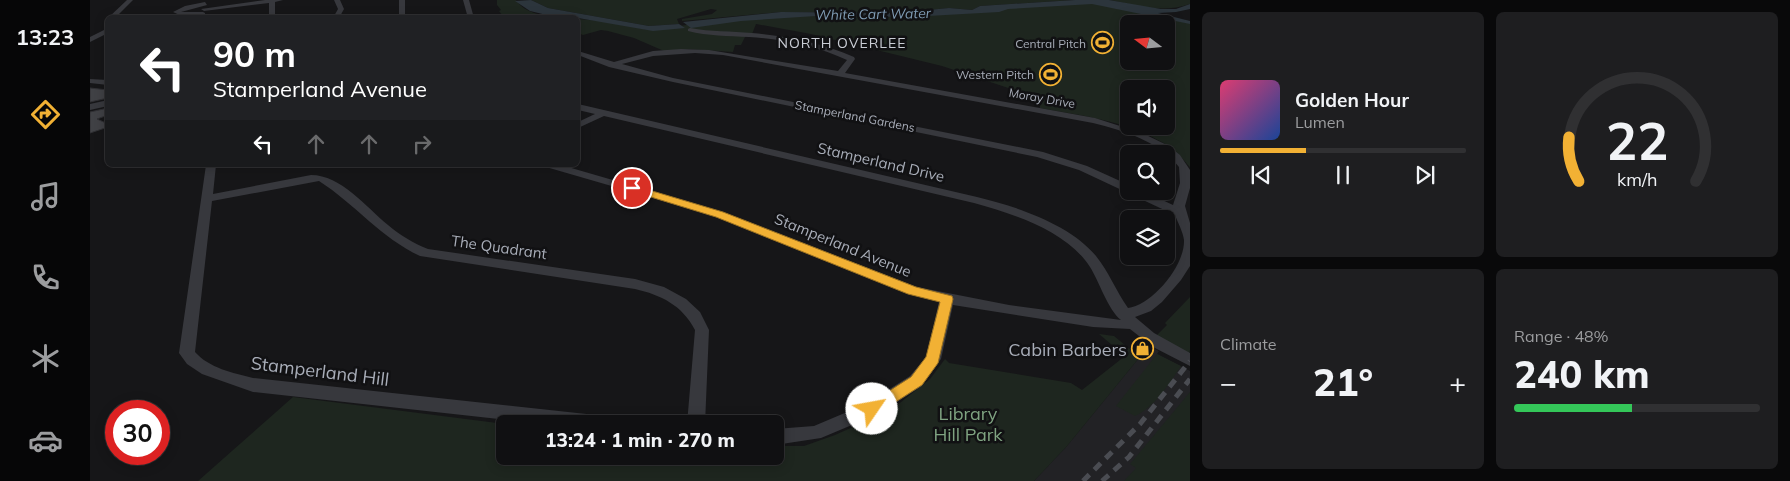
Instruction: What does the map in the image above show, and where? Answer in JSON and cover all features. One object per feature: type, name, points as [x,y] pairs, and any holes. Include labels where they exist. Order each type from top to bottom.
[{"type":"street","points":[[114,15],[130,0]]},
{"type":"street","points":[[272,0],[272,15]]},
{"type":"street","points":[[204,9],[280,0]]},
{"type":"street","points":[[337,0],[341,9],[338,15]]},
{"type":"street","points":[[402,0],[402,15]]},
{"type":"street","points":[[466,0],[470,15]]},
{"type":"street","points":[[690,30],[705,33],[746,34],[787,39],[848,56],[851,60],[840,74]]},
{"type":"street","points":[[90,40],[105,32]]},
{"type":"street","name":"Moray Drive","points":[[612,65],[654,53],[704,51],[1083,118],[1135,134],[1169,152],[1184,167],[1189,181],[1179,204],[1178,212]]},
{"type":"street","name":"Stamperland Gardens","points":[[580,54],[612,65],[673,80],[1039,154],[1083,168],[1120,185]]},
{"type":"street","points":[[90,81],[105,84]]},
{"type":"street","points":[[90,107],[105,104]]},
{"type":"street","name":"Stamperland Drive","points":[[580,107],[1005,208],[1040,224],[1086,252],[1100,271],[1127,319]]},
{"type":"street","points":[[580,124],[603,113]]},
{"type":"street","name":"Stamperland Hill","points":[[211,167],[186,352],[190,358],[202,366],[253,385],[531,415]]},
{"type":"street","name":"Stamperland Avenue","points":[[557,167],[711,212],[912,291],[947,299],[1093,322],[1120,325],[1127,319]]},
{"type":"street","name":"The Quadrant","points":[[206,199],[320,178],[399,239],[414,249],[425,253],[635,284],[674,297],[696,316],[702,330],[703,342],[697,415]]},
{"type":"street","points":[[1153,200],[1178,212],[1188,231],[1190,242],[1189,256],[1164,293],[1127,319],[1164,346],[1190,360]]},
{"type":"street","points":[[784,436],[815,433],[872,409],[916,381],[933,359],[947,299]]},
{"type":"shaded area","points":[[1138,341],[1159,351],[1157,354],[1190,371],[1190,450],[1169,481],[1034,481],[1067,446],[1139,358],[1129,352]]},
{"type":"green space","points":[[497,0],[516,0],[530,11],[542,15],[502,15],[497,5]]},
{"type":"green space","points":[[531,0],[1075,0],[980,6],[972,10],[949,8],[897,13],[781,12],[682,21],[682,19],[712,14],[717,10],[711,9],[677,19],[679,24],[649,26],[548,8]]},
{"type":"green space","points":[[1109,0],[1190,0],[1190,4],[1179,7],[1159,8]]},
{"type":"green space","points":[[1095,2],[1154,15],[1120,15],[1120,70],[1175,70],[1175,20],[1190,23],[1190,167],[1175,151],[1175,145],[1166,145],[1148,135],[1175,135],[1175,80],[1120,80],[1120,125],[1091,117],[1040,108],[1040,101],[1032,96],[942,66],[811,34],[756,24],[752,34],[746,35],[741,45],[735,45],[733,52],[688,49],[664,51],[634,38],[608,31],[601,30],[583,35],[580,34],[580,19],[602,21],[649,30],[701,23],[799,15],[956,12]]},
{"type":"green space","points":[[1190,297],[1189,354],[1156,336],[1167,325],[1165,323]]},
{"type":"green space","name":"Library Hill Park","points":[[1099,334],[1114,336],[1131,350],[1129,352],[1139,358],[1067,446],[1034,481],[198,481],[293,397],[496,423],[496,465],[784,465],[784,446],[804,446],[835,435],[891,410],[930,379],[945,359],[949,363],[1071,383],[1082,390],[1125,356]]},
{"type":"green space","points":[[1157,354],[1181,366],[1161,394],[1149,407],[1135,416],[1116,406]]},
{"type":"green space","points":[[1190,392],[1190,481],[1124,481],[1136,468],[1130,464]]},
{"type":"water","points":[[531,0],[548,8],[649,26],[679,24],[685,28],[653,31],[580,18],[580,15],[547,15],[530,11],[515,1]]},
{"type":"water","name":"White Cart Water","points":[[1075,0],[1109,0],[1161,9],[1176,9],[1190,4],[1190,9],[1158,13],[1166,15],[1146,15],[1092,4],[910,17],[816,16],[741,21],[691,28],[683,22],[781,12],[897,13],[949,8],[972,10],[980,6]]},
{"type":"water","points":[[1175,17],[1190,21],[1190,24],[1175,21]]},
{"type":"building","points":[[90,88],[105,90],[105,99],[90,102]]},
{"type":"building","points":[[105,109],[105,116],[97,119],[105,123],[105,128],[90,133],[90,112]]},
{"type":"building","name":"Cabin Barbers","points":[[1141,342],[1151,348],[1144,356],[1134,351]]},
{"type":"railway","points":[[1083,481],[1140,424],[1190,361]]},
{"type":"railway","points":[[1102,481],[1129,457],[1190,379]]},
{"type":"place","name":"Central Pitch","points":[[1102,43]]},
{"type":"place","name":"Western Pitch","points":[[1050,74]]},
{"type":"place","name":"Cabin Barbers","points":[[1143,349]]},
{"type":"district","name":"NORTH OVERLEE","points":[[842,43]]},
{"type":"route","points":[[632,188],[719,214],[912,291],[947,299],[933,359],[916,381],[872,409]]}]
